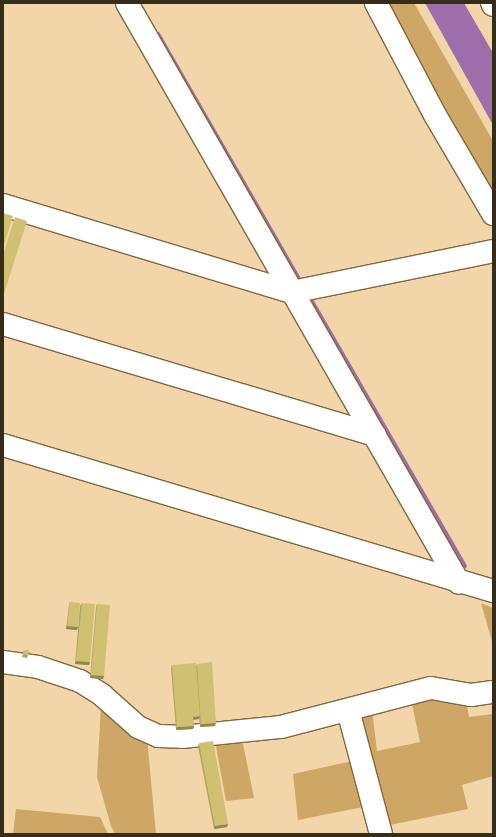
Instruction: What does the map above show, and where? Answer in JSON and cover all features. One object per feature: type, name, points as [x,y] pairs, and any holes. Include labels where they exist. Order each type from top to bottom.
[{"type":"street","points":[[126,3],[459,583]]},
{"type":"street","points":[[376,3],[436,115],[493,214]]},
{"type":"street","points":[[3,205],[292,292],[493,251]]},
{"type":"street","points":[[3,324],[375,436]]},
{"type":"street","points":[[3,445],[459,583],[493,591]]},
{"type":"street","points":[[3,662],[38,667],[80,681],[102,695],[138,727],[158,736],[182,738],[265,729],[348,710],[431,688],[471,695],[493,692]]},
{"type":"street","points":[[348,710],[381,834]]},
{"type":"shaded area","points":[[382,3],[414,3],[493,141],[493,202]]},
{"type":"shaded area","points":[[425,3],[464,3],[493,53],[493,125]]},
{"type":"shaded area","points":[[481,603],[493,608],[493,645]]},
{"type":"shaded area","points":[[434,694],[466,700],[469,717],[492,714],[493,776],[462,785],[468,809],[385,826],[360,713],[372,710],[377,751],[420,742],[411,699]]},
{"type":"shaded area","points":[[101,705],[147,738],[156,834],[115,834],[111,826],[97,777]]},
{"type":"shaded area","points":[[242,739],[254,798],[226,801],[215,741]]},
{"type":"shaded area","points":[[357,760],[368,806],[298,820],[293,774]]},
{"type":"shaded area","points":[[16,809],[100,817],[108,834],[13,834]]},
{"type":"building","points":[[3,213],[13,216],[3,248]]},
{"type":"building","points":[[15,217],[27,221],[3,297],[3,255]]},
{"type":"building","points":[[70,602],[80,603],[78,627],[67,626]]},
{"type":"building","points":[[82,603],[95,604],[90,662],[76,661]]},
{"type":"building","points":[[97,604],[110,605],[104,676],[91,675]]},
{"type":"building","points":[[24,650],[29,650],[28,655],[23,654]]},
{"type":"building","points":[[212,662],[216,723],[201,724],[197,664]]},
{"type":"building","points":[[196,663],[200,716],[193,717],[194,726],[177,727],[172,665]]},
{"type":"building","points":[[213,741],[228,824],[215,826],[199,743]]},
{"type":"waterway","points":[[158,35],[298,278]]},
{"type":"waterway","points":[[310,299],[464,566]]}]
